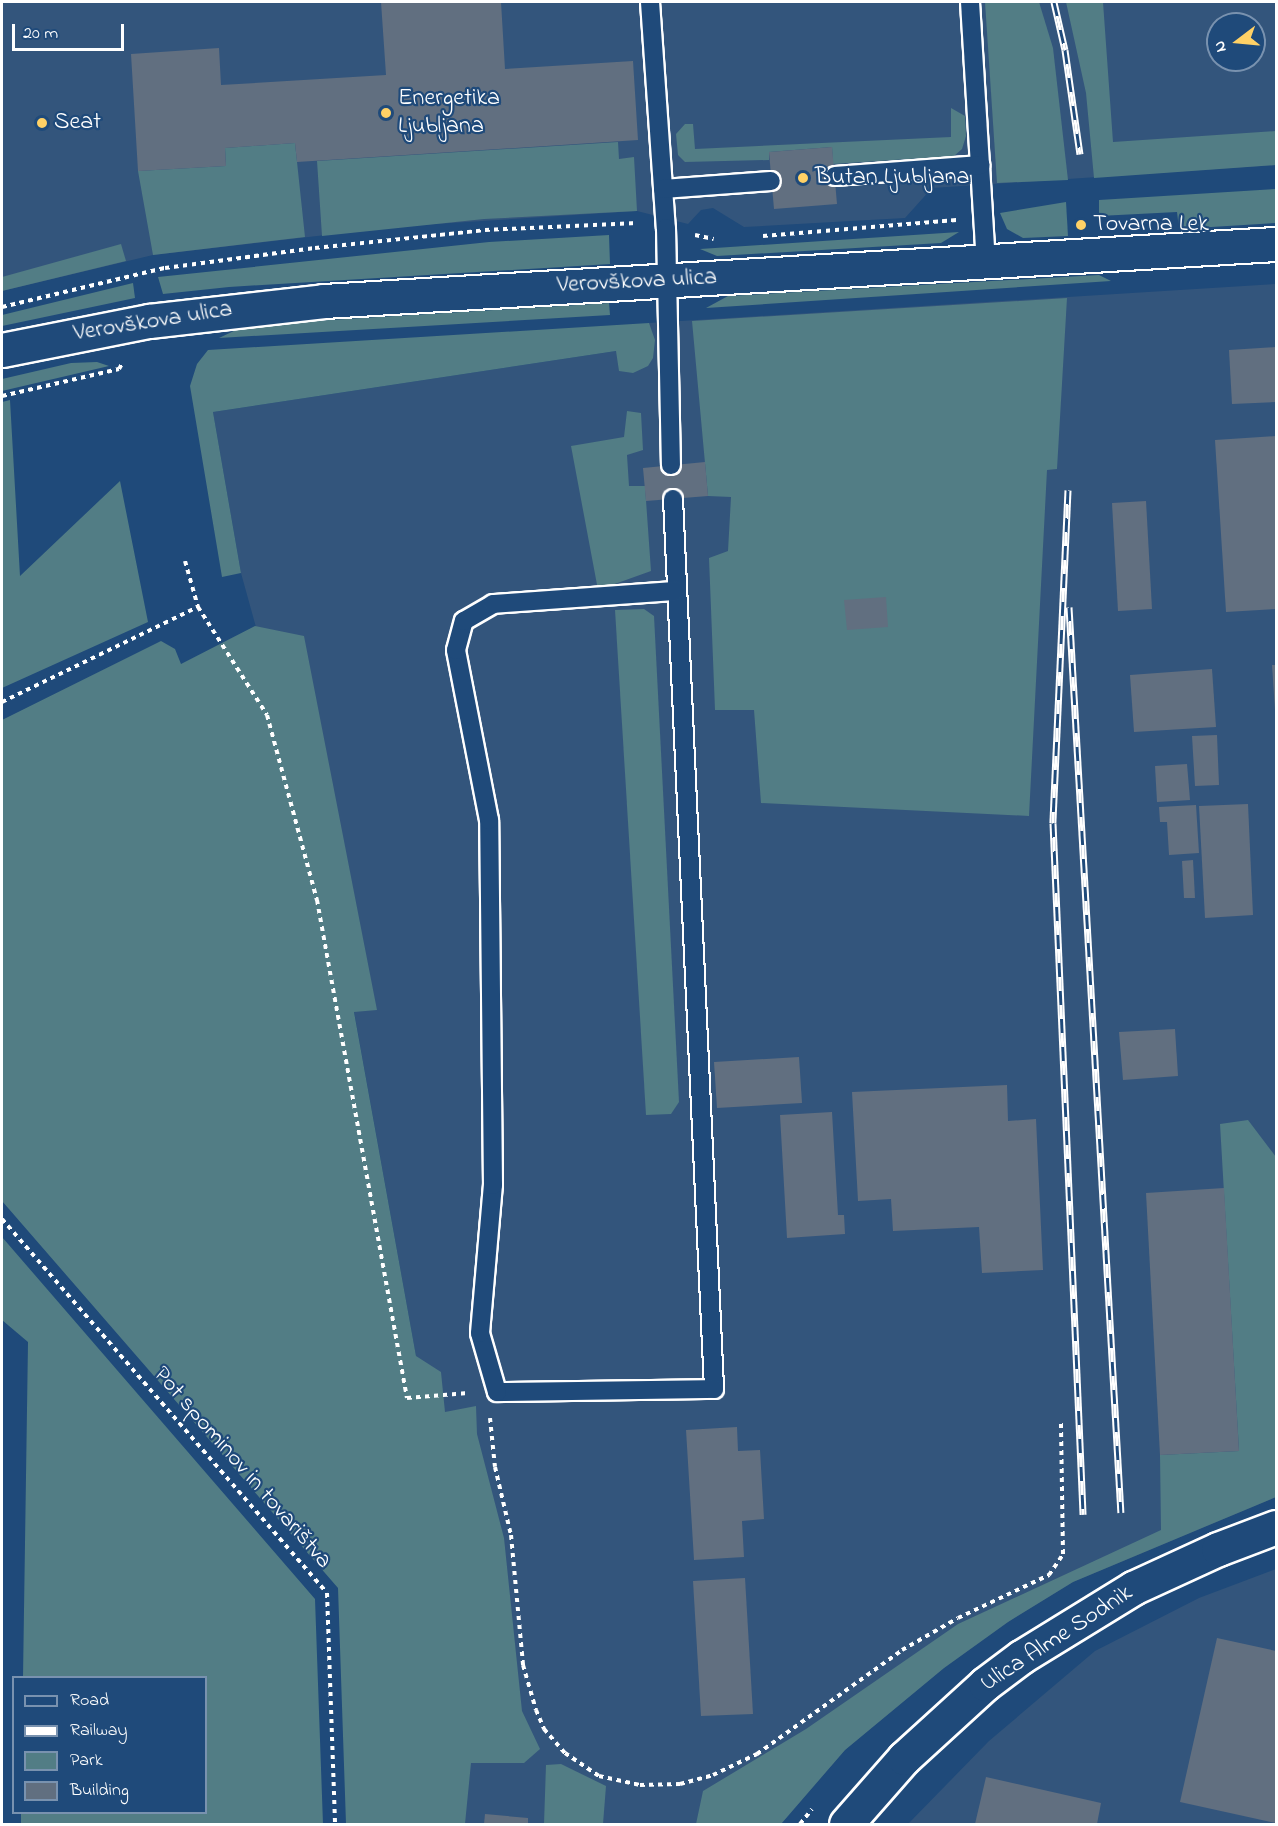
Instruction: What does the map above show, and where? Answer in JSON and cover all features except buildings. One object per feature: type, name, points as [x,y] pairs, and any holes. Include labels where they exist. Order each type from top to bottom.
[{"type":"street","name":"Verovškova ulica","points":[[2,350],[149,321],[245,308],[667,280],[1276,244]]},
{"type":"street","name":"Ulica Alme Sodnik","points":[[846,1824],[912,1750],[985,1684],[1021,1657],[1133,1588],[1218,1549],[1276,1527]]},
{"type":"lane","points":[[650,2],[666,228],[671,465]]},
{"type":"lane","points":[[970,2],[986,261]]},
{"type":"lane","points":[[835,176],[981,165]]},
{"type":"lane","points":[[663,189],[771,181]]},
{"type":"lane","points":[[673,499],[714,1389],[497,1392],[480,1333],[493,1185],[489,820],[456,650],[464,621],[493,604],[676,591]]},
{"type":"path","points":[[760,236],[948,222],[984,214]]},
{"type":"path","name":"Verovškova ulica","points":[[2,307],[165,268],[315,248],[485,230],[619,222],[724,238]]},
{"type":"path","points":[[185,561],[198,607],[267,715],[317,900],[407,1398],[497,1392],[489,1429],[511,1535],[523,1665],[544,1729],[565,1753],[599,1776],[640,1785],[680,1784],[713,1775],[757,1754],[902,1650],[1049,1575],[1063,1554],[1061,1420]]},
{"type":"path","points":[[2,702],[198,607]]},
{"type":"path","name":"Pot spominov in tovarištva","points":[[2,1219],[327,1593],[335,1824]]},
{"type":"shaded area","points":[[2,2],[1276,2],[1276,165],[932,188],[905,218],[744,227],[713,208],[701,210],[688,224],[637,211],[404,226],[153,255],[2,291]]},
{"type":"shaded area","points":[[1276,284],[1276,1497],[1073,1582],[1008,1622],[944,1668],[845,1750],[781,1824],[442,1824],[416,1356],[339,928],[241,573],[213,412],[616,351],[649,323]]},
{"type":"shaded area","points":[[1276,1569],[1276,1824],[908,1824],[989,1741],[1095,1651],[1199,1598]]},
{"type":"green space","points":[[985,2],[1039,2],[1053,48],[1068,180],[997,183]]},
{"type":"green space","points":[[1066,2],[1103,2],[1113,142],[1276,131],[1276,165],[1094,178],[1086,93]]},
{"type":"green space","points":[[951,108],[965,116],[966,136],[962,149],[954,156],[833,164],[832,147],[769,152],[769,160],[685,162],[678,155],[676,134],[685,124],[693,124],[695,149],[951,137]]},
{"type":"green space","points":[[618,142],[619,159],[634,157],[637,211],[484,219],[322,236],[317,161]]},
{"type":"green space","points":[[295,143],[305,237],[153,255],[138,171],[226,166],[225,148]]},
{"type":"green space","points":[[1276,189],[1276,223],[1179,229],[1177,212],[1099,216],[1099,200]]},
{"type":"green space","points":[[1066,202],[1068,236],[1023,238],[1007,229],[1000,213]]},
{"type":"green space","points":[[959,232],[941,243],[717,256],[700,249]]},
{"type":"green space","points":[[609,235],[610,264],[229,287],[163,294],[158,277],[489,242]]},
{"type":"green space","points":[[121,244],[126,261],[2,291],[2,277]]},
{"type":"green space","points":[[1099,275],[1111,281],[706,308],[728,296]]},
{"type":"green space","points":[[133,283],[135,298],[2,326],[2,315]]},
{"type":"green space","points":[[1067,298],[1057,469],[1047,470],[1029,816],[761,803],[754,710],[715,710],[709,558],[728,551],[731,497],[708,496],[692,321]]},
{"type":"green space","points":[[609,303],[610,315],[219,338],[240,328],[296,322]]},
{"type":"green space","points":[[649,323],[655,340],[653,358],[648,366],[633,373],[619,371],[616,351],[213,412],[241,573],[222,577],[190,386],[197,364],[208,350]]},
{"type":"green space","points":[[97,362],[109,366],[2,391],[2,379],[71,363]]},
{"type":"green space","points":[[10,400],[20,576],[120,481],[148,622],[2,688],[2,402]]},
{"type":"green space","points":[[627,411],[641,413],[643,450],[627,455],[629,486],[645,486],[651,571],[598,590],[571,446],[624,437]]},
{"type":"green space","points":[[644,609],[654,616],[679,1102],[671,1114],[646,1115],[615,610]]},
{"type":"green space","points":[[255,626],[304,636],[377,1010],[354,1012],[416,1356],[441,1372],[445,1412],[476,1406],[477,1434],[504,1538],[522,1711],[540,1749],[524,1763],[471,1763],[465,1824],[346,1824],[338,1588],[2,1201],[2,720],[161,641],[175,649],[181,664]]},
{"type":"green space","points":[[1248,1120],[1276,1157],[1276,1497],[1073,1582],[1008,1622],[944,1668],[845,1750],[781,1824],[696,1824],[703,1791],[806,1729],[958,1624],[1161,1530],[1160,1455],[1239,1451],[1220,1124]]},
{"type":"green space","points":[[2,1237],[315,1599],[323,1824],[21,1824],[21,1814],[207,1814],[207,1676],[23,1676],[28,1342],[2,1320]]},
{"type":"green space","points":[[561,1764],[606,1786],[603,1824],[544,1824],[546,1765]]},
{"type":"railway","points":[[1054,2],[1065,50],[1080,154]]},
{"type":"railway","points":[[1068,490],[1053,823],[1083,1514]]},
{"type":"railway","points":[[1069,607],[1121,1513]]},
{"type":"place","name":"Energetika Ljubljana","points":[[386,113]]},
{"type":"place","name":"Seat","points":[[42,123]]},
{"type":"place","name":"Butan Ljubljana","points":[[803,178]]},
{"type":"place","name":"Tovarna Lek","points":[[1081,225]]}]
